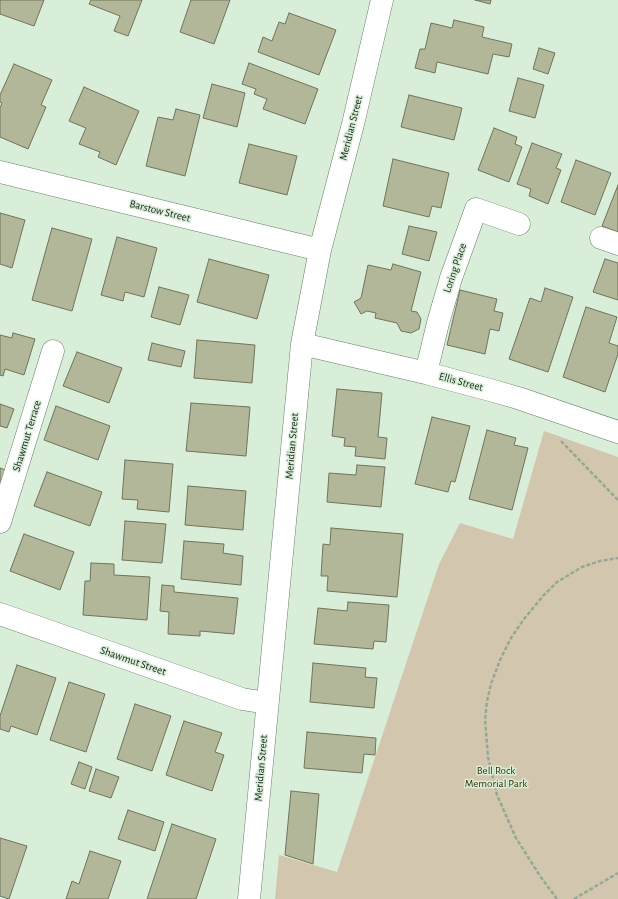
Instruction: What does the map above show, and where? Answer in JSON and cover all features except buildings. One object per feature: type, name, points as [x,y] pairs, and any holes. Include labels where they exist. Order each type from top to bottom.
[{"type":"street","name":"Meridian Street","points":[[249,899],[302,344],[320,250],[353,124],[382,0]]},
{"type":"street","name":"Barstow Street","points":[[0,172],[320,250]]},
{"type":"street","name":"Loring Place","points":[[426,373],[450,278],[476,209],[519,224]]},
{"type":"street","name":"Ellis Street","points":[[302,344],[426,373],[518,398],[618,432]]},
{"type":"street","name":"Shawmut Terrace","points":[[0,522],[53,351]]},
{"type":"street","name":"Shawmut Street","points":[[0,614],[242,699],[267,703]]},
{"type":"path","points":[[559,440],[618,500]]},
{"type":"path","points":[[557,899],[540,876],[516,838],[497,795],[488,757],[485,720],[487,701],[491,684],[500,660],[511,638],[543,596],[557,582],[582,567],[600,561],[618,558]]},
{"type":"path","points":[[575,899],[618,873]]},
{"type":"green space","name":"Bell Rock Memorial Park","points":[[544,431],[618,457],[618,899],[275,899],[279,855],[337,872],[439,564],[460,523],[513,539]]}]
